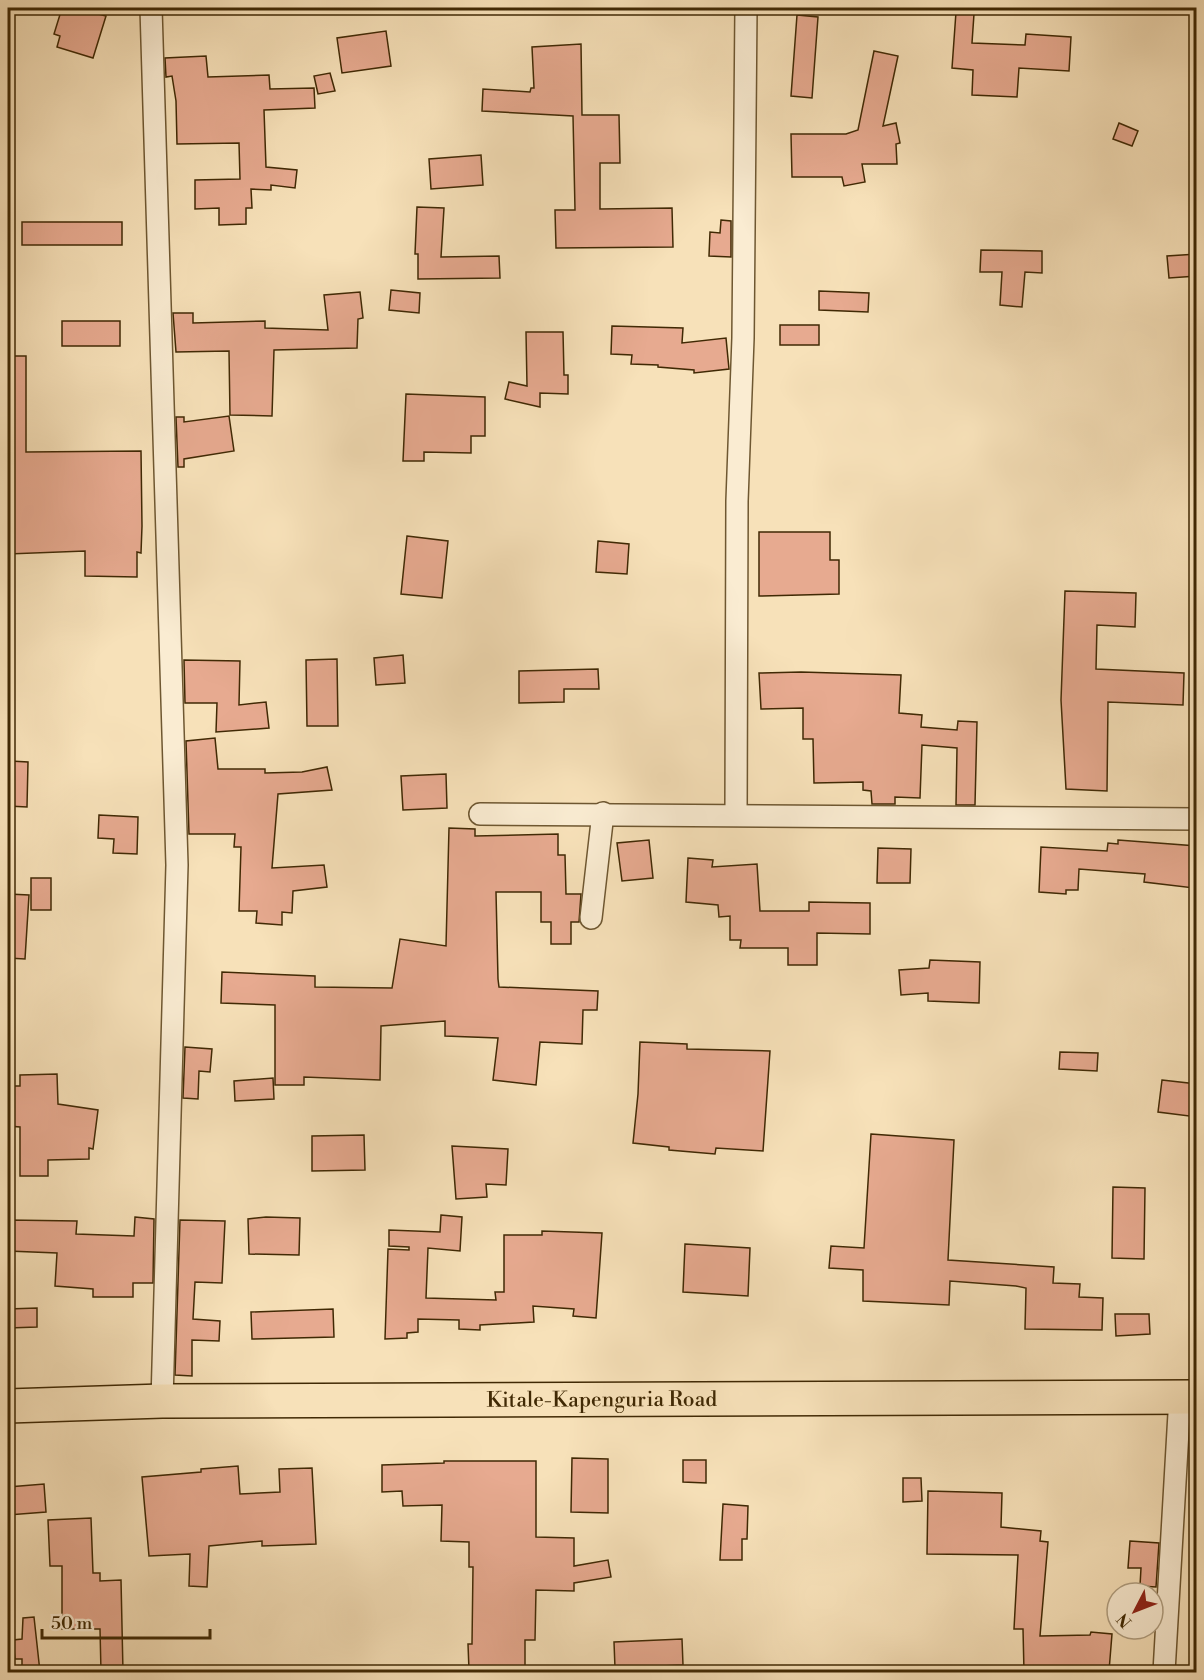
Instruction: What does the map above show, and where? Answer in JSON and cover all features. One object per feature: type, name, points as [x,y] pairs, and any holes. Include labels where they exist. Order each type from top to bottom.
[{"type":"highway","name":"Kitale-Kapenguria Road","points":[[8,1406],[162,1401],[1188,1396]]},
{"type":"street","points":[[152,8],[177,865],[162,1401]]},
{"type":"street","points":[[736,815],[737,501],[743,339],[746,8]]},
{"type":"street","points":[[591,918],[603,813]]},
{"type":"street","points":[[480,814],[603,813],[1197,819]]},
{"type":"street","points":[[1164,1672],[1188,1396]]},
{"type":"building","points":[[62,8],[76,8],[106,16],[93,58],[57,47],[60,36],[54,34]]},
{"type":"building","points":[[956,12],[974,14],[972,43],[1025,45],[1026,34],[1071,37],[1069,71],[1019,68],[1017,97],[972,95],[973,70],[952,68]]},
{"type":"building","points":[[797,15],[818,17],[812,98],[791,96]]},
{"type":"building","points":[[386,31],[391,66],[342,73],[337,38]]},
{"type":"building","points":[[581,44],[582,115],[619,115],[620,163],[600,163],[600,209],[672,208],[673,247],[556,248],[555,210],[575,210],[573,116],[482,111],[483,89],[530,92],[531,88],[534,88],[532,47]]},
{"type":"building","points":[[874,51],[898,56],[883,126],[896,123],[900,143],[896,144],[897,164],[862,164],[865,182],[844,186],[842,177],[792,177],[791,134],[846,134],[858,130]]},
{"type":"building","points":[[206,56],[208,77],[269,75],[270,89],[314,88],[315,108],[264,110],[266,167],[297,170],[295,188],[271,185],[271,190],[251,189],[252,208],[246,208],[246,224],[219,225],[219,208],[195,209],[195,180],[240,179],[239,143],[177,144],[176,101],[172,76],[166,77],[165,58]]},
{"type":"building","points":[[330,73],[335,91],[318,94],[314,76]]},
{"type":"building","points":[[1119,123],[1138,131],[1132,146],[1113,139]]},
{"type":"building","points":[[481,155],[483,185],[431,189],[429,159]]},
{"type":"building","points":[[417,207],[444,208],[441,257],[499,256],[500,278],[418,279],[418,254],[415,254]]},
{"type":"building","points":[[721,220],[731,221],[731,257],[709,256],[710,232],[720,233]]},
{"type":"building","points":[[22,222],[122,222],[122,245],[22,245]]},
{"type":"building","points":[[981,250],[1042,251],[1042,273],[1025,272],[1022,307],[1000,305],[1002,272],[980,272]]},
{"type":"building","points":[[1197,254],[1197,276],[1169,278],[1167,256]]},
{"type":"building","points":[[391,290],[420,293],[419,313],[389,310]]},
{"type":"building","points":[[819,291],[869,293],[868,312],[819,310]]},
{"type":"building","points":[[360,292],[363,318],[358,319],[357,348],[274,350],[272,416],[230,415],[229,351],[176,352],[173,313],[193,313],[193,323],[265,321],[265,328],[328,330],[324,295]]},
{"type":"building","points":[[62,321],[120,321],[120,346],[62,346]]},
{"type":"building","points":[[780,325],[819,325],[819,345],[780,345]]},
{"type":"building","points":[[612,326],[683,328],[682,343],[726,338],[729,369],[694,373],[694,370],[631,364],[632,355],[611,354]]},
{"type":"building","points":[[526,332],[563,332],[564,375],[568,375],[568,394],[540,393],[540,407],[505,399],[509,382],[527,386]]},
{"type":"building","points":[[8,356],[26,356],[26,452],[141,451],[142,526],[141,553],[137,552],[137,577],[85,576],[85,551],[8,554]]},
{"type":"building","points":[[406,394],[485,397],[485,436],[471,436],[471,453],[424,452],[424,461],[403,461]]},
{"type":"building","points":[[229,416],[234,451],[184,459],[184,467],[178,467],[176,417],[184,417],[184,422]]},
{"type":"building","points":[[759,532],[830,532],[830,560],[839,560],[839,594],[759,596]]},
{"type":"building","points":[[407,536],[448,541],[442,598],[401,594]]},
{"type":"building","points":[[598,541],[629,544],[627,574],[596,572]]},
{"type":"building","points":[[1065,591],[1136,593],[1135,627],[1097,625],[1096,669],[1184,673],[1183,705],[1108,702],[1107,791],[1066,789],[1061,700]]},
{"type":"building","points":[[403,655],[405,683],[376,685],[374,658]]},
{"type":"building","points":[[337,659],[338,726],[307,726],[306,660]]},
{"type":"building","points":[[184,660],[240,661],[239,705],[266,702],[269,728],[216,732],[217,703],[185,703]]},
{"type":"building","points":[[598,669],[599,689],[564,689],[564,702],[519,703],[519,671]]},
{"type":"building","points":[[759,673],[901,675],[899,713],[922,715],[921,727],[957,730],[958,721],[977,722],[975,805],[956,805],[957,748],[922,745],[920,798],[895,797],[895,804],[872,804],[871,791],[863,790],[863,782],[814,783],[813,739],[803,739],[803,708],[761,709]]},
{"type":"building","points":[[215,738],[218,769],[265,769],[265,773],[302,772],[327,767],[332,790],[278,794],[272,868],[324,865],[327,887],[293,891],[292,913],[282,912],[282,925],[256,923],[257,911],[239,911],[241,847],[234,847],[235,834],[189,834],[186,741]]},
{"type":"building","points":[[10,761],[28,762],[27,807],[8,806]]},
{"type":"building","points":[[446,774],[447,808],[403,810],[401,776]]},
{"type":"building","points":[[99,815],[138,817],[137,854],[113,853],[114,839],[98,838]]},
{"type":"building","points":[[449,828],[475,829],[475,836],[558,834],[558,855],[565,855],[566,894],[581,894],[579,922],[571,922],[571,944],[551,944],[551,922],[541,922],[541,892],[496,892],[498,979],[499,987],[598,991],[597,1010],[583,1010],[582,1044],[540,1042],[536,1085],[493,1080],[498,1038],[445,1036],[445,1021],[381,1026],[380,1080],[304,1077],[304,1085],[275,1085],[275,1005],[221,1003],[222,972],[315,976],[315,987],[392,988],[400,939],[446,946]]},
{"type":"building","points":[[649,840],[653,878],[622,881],[617,843]]},
{"type":"building","points":[[1118,840],[1197,846],[1194,888],[1144,882],[1145,874],[1079,869],[1078,890],[1066,890],[1066,894],[1039,892],[1041,847],[1107,851],[1108,843],[1118,844]]},
{"type":"building","points":[[878,848],[911,849],[910,883],[877,883]]},
{"type":"building","points":[[688,858],[713,860],[712,867],[757,864],[760,911],[809,911],[809,902],[870,903],[870,934],[817,933],[817,965],[788,965],[788,948],[740,948],[741,940],[730,940],[730,916],[719,917],[718,905],[686,902]]},
{"type":"building","points":[[31,878],[51,878],[51,910],[31,910]]},
{"type":"building","points":[[8,894],[29,895],[25,959],[8,958]]},
{"type":"building","points":[[930,960],[980,962],[979,1003],[928,1001],[928,993],[901,995],[899,970],[929,968]]},
{"type":"building","points":[[640,1042],[687,1044],[687,1049],[770,1051],[763,1151],[716,1148],[715,1154],[669,1150],[669,1147],[633,1143]]},
{"type":"building","points":[[185,1047],[212,1049],[210,1072],[199,1071],[198,1099],[183,1098]]},
{"type":"building","points":[[1060,1052],[1098,1053],[1097,1071],[1059,1069]]},
{"type":"building","points":[[57,1074],[58,1104],[98,1110],[93,1149],[89,1148],[89,1159],[48,1160],[48,1176],[20,1176],[20,1127],[8,1126],[8,1086],[20,1086],[20,1075]]},
{"type":"building","points":[[273,1078],[274,1099],[235,1101],[234,1081]]},
{"type":"building","points":[[1162,1080],[1197,1084],[1197,1117],[1158,1112]]},
{"type":"building","points":[[871,1134],[954,1140],[948,1260],[1054,1267],[1053,1283],[1080,1284],[1079,1297],[1103,1298],[1102,1330],[1025,1329],[1026,1288],[1016,1286],[950,1281],[949,1305],[863,1301],[863,1270],[829,1268],[831,1246],[864,1248]]},
{"type":"building","points":[[364,1135],[365,1170],[312,1171],[312,1136]]},
{"type":"building","points":[[452,1146],[508,1149],[506,1185],[486,1184],[487,1197],[456,1199]]},
{"type":"building","points":[[1113,1187],[1145,1188],[1144,1259],[1112,1258]]},
{"type":"building","points":[[441,1215],[462,1217],[460,1251],[428,1248],[426,1298],[496,1300],[495,1292],[504,1292],[504,1235],[542,1235],[542,1231],[602,1233],[596,1318],[573,1316],[574,1309],[533,1306],[534,1322],[480,1325],[480,1330],[459,1329],[459,1320],[418,1319],[418,1332],[407,1333],[407,1338],[385,1339],[388,1249],[409,1250],[409,1247],[389,1246],[389,1230],[440,1232]]},
{"type":"building","points":[[135,1217],[154,1219],[153,1283],[133,1283],[133,1297],[93,1297],[93,1289],[55,1286],[57,1253],[8,1251],[8,1220],[77,1221],[76,1234],[134,1236]]},
{"type":"building","points":[[300,1218],[299,1255],[249,1254],[248,1219]]},
{"type":"building","points":[[180,1220],[225,1221],[222,1283],[195,1282],[193,1319],[220,1321],[219,1341],[192,1340],[192,1376],[175,1375]]},
{"type":"building","points":[[685,1244],[750,1248],[748,1296],[683,1292]]},
{"type":"building","points":[[37,1308],[37,1327],[8,1328],[8,1309]]},
{"type":"building","points":[[333,1309],[334,1337],[252,1339],[251,1312]]},
{"type":"building","points":[[1115,1314],[1149,1314],[1150,1334],[1116,1336]]},
{"type":"building","points":[[572,1458],[608,1459],[608,1513],[571,1512]]},
{"type":"building","points":[[683,1460],[706,1460],[706,1483],[683,1482]]},
{"type":"building","points":[[444,1461],[536,1461],[536,1537],[574,1538],[574,1566],[608,1560],[611,1577],[574,1583],[574,1591],[536,1590],[535,1640],[525,1640],[525,1668],[469,1670],[468,1644],[472,1644],[473,1567],[469,1567],[469,1542],[441,1541],[442,1505],[403,1506],[402,1491],[382,1492],[382,1465],[444,1463]]},
{"type":"building","points":[[238,1466],[240,1494],[280,1492],[279,1469],[312,1468],[316,1544],[262,1546],[262,1541],[209,1546],[207,1587],[189,1586],[190,1554],[149,1556],[142,1477]]},
{"type":"building","points":[[903,1478],[921,1478],[922,1501],[903,1502]]},
{"type":"building","points":[[44,1484],[46,1512],[8,1515],[8,1487]]},
{"type":"building","points":[[928,1491],[1002,1493],[1001,1527],[1041,1531],[1040,1541],[1048,1542],[1040,1636],[1090,1635],[1091,1632],[1105,1633],[1105,1641],[1111,1641],[1109,1671],[1066,1667],[1066,1672],[1024,1672],[1023,1629],[1014,1629],[1018,1555],[927,1554]]},
{"type":"building","points":[[723,1504],[748,1506],[747,1539],[742,1539],[742,1560],[720,1560]]},
{"type":"building","points":[[91,1518],[93,1573],[100,1573],[100,1581],[121,1580],[123,1672],[101,1672],[100,1629],[62,1629],[62,1566],[50,1566],[48,1520]]},
{"type":"building","points":[[1130,1541],[1159,1543],[1156,1581],[1140,1581],[1141,1568],[1128,1568]]},
{"type":"building","points":[[34,1617],[40,1672],[22,1672],[22,1659],[15,1659],[13,1640],[22,1639],[23,1618]]},
{"type":"building","points":[[682,1639],[683,1665],[615,1668],[614,1642]]}]
